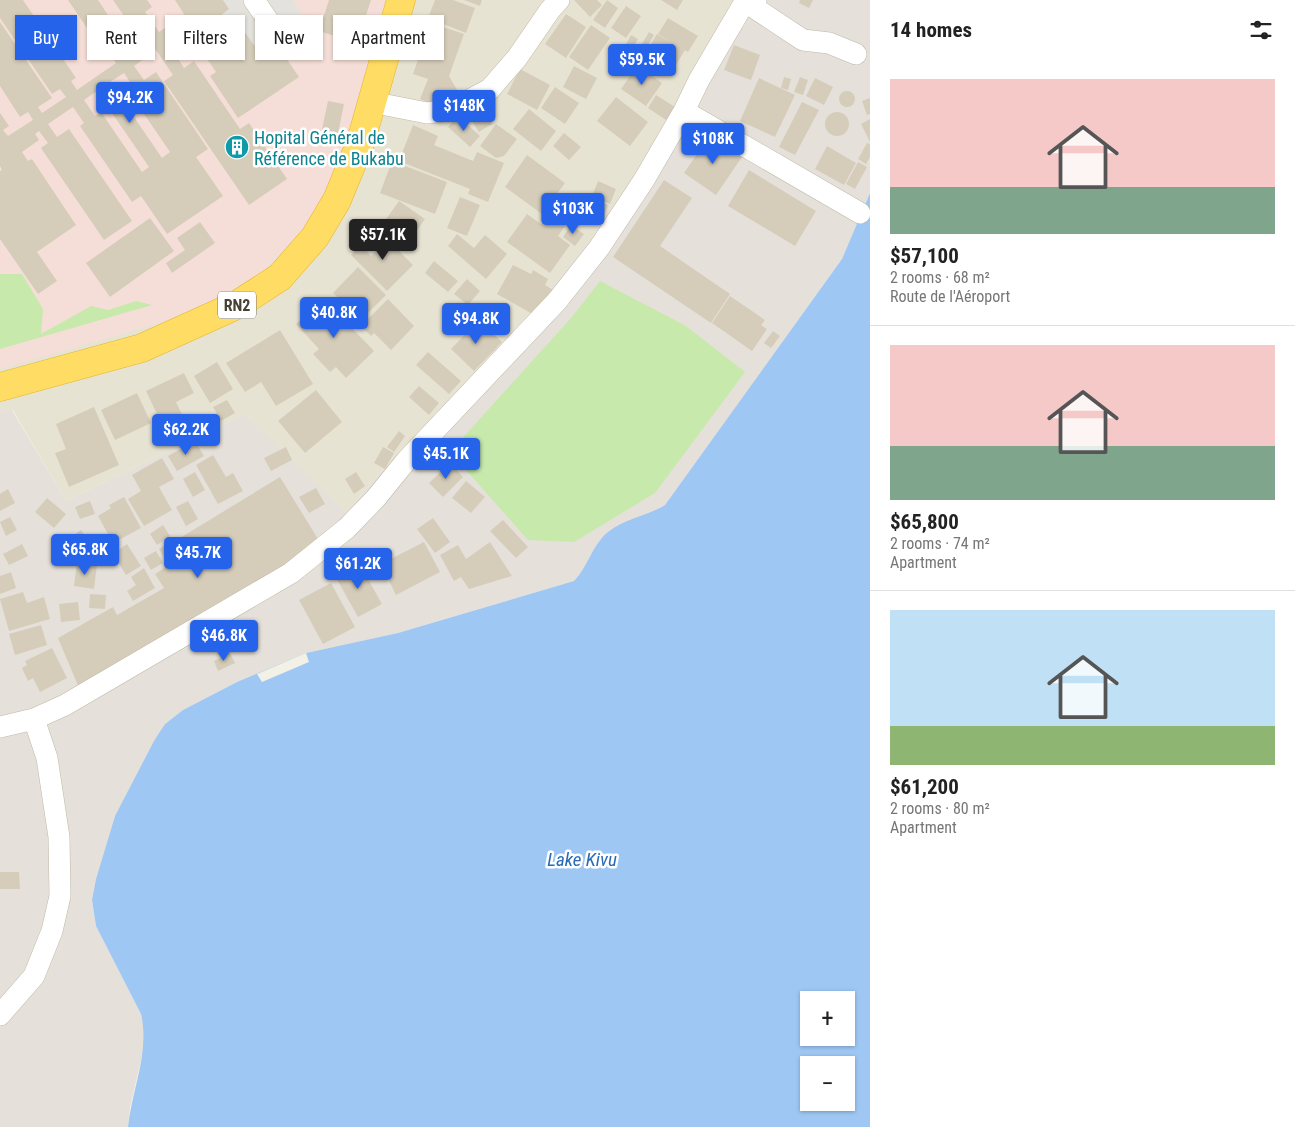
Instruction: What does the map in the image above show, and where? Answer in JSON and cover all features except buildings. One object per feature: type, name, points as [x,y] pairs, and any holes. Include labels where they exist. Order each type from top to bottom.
[{"type":"highway","name":"RN2","points":[[0,388],[142,348],[237,304],[280,277],[315,236],[337,200],[360,144],[401,0]]},
{"type":"street","points":[[254,0],[264,15]]},
{"type":"street","points":[[372,102],[427,113],[444,111],[490,89],[517,58],[559,0]]},
{"type":"street","points":[[0,727],[34,719],[65,705],[291,572],[347,528],[376,498],[406,461],[557,301],[599,248],[644,180],[684,111],[698,80],[743,4],[755,4],[803,40],[829,43],[856,54]]},
{"type":"street","points":[[684,111],[860,214]]},
{"type":"street","points":[[0,1015],[34,976],[52,931],[60,896],[59,837],[48,758],[34,719]]},
{"type":"shaded area","points":[[0,0],[758,0],[753,17],[736,34],[590,242],[522,322],[378,475],[345,514],[245,414],[66,501],[13,410],[0,413]]},
{"type":"shaded area","points":[[0,0],[397,0],[392,15],[333,15],[333,60],[376,60],[331,191],[295,239],[264,271],[224,295],[163,322],[0,369]]},
{"type":"shaded area","points":[[223,0],[293,0],[302,13],[299,15],[255,15],[254,45],[245,32],[245,15],[221,15],[229,9]]},
{"type":"shaded area","points":[[758,0],[870,0],[870,193],[842,259],[665,505],[600,540],[580,575],[574,581],[398,633],[306,653],[237,682],[183,710],[165,724],[115,816],[96,879],[92,900],[96,926],[141,1014],[145,1028],[144,1047],[130,1107],[128,1127],[0,1127],[0,413],[12,410],[66,501],[245,414],[346,513],[378,475],[522,322],[590,242],[736,34],[753,17]]},
{"type":"green space","points":[[0,274],[22,274],[43,309],[41,334],[91,306],[108,310],[136,301],[152,305],[0,349]]},
{"type":"green space","points":[[600,281],[686,326],[745,372],[655,493],[574,542],[528,540],[450,452],[571,318]]},
{"type":"water","name":"Lake Kivu","points":[[870,193],[870,1127],[128,1127],[142,1056],[143,1028],[141,1014],[96,926],[92,900],[96,879],[115,816],[154,741],[165,724],[183,710],[237,682],[306,653],[398,633],[574,581],[598,543],[608,532],[621,524],[665,505],[842,259]]},
{"type":"pier","points":[[306,653],[309,662],[262,682],[257,674]]},
{"type":"place","name":"Hopital Général de Référence de Bukabu","points":[[237,147]]}]
